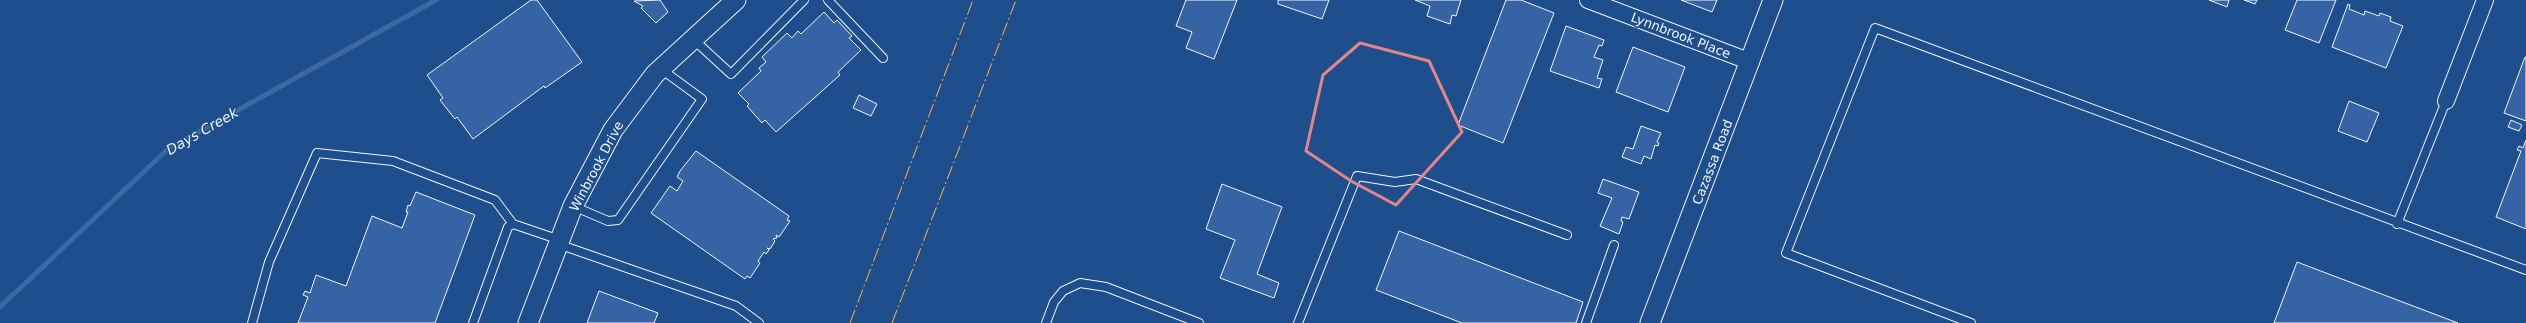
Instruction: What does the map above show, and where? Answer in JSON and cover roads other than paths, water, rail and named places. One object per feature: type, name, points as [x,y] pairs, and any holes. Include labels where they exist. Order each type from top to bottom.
[{"type":"street","name":"Winbrook Drive","points":[[528,323],[573,206],[613,130],[662,68],[736,0]]},
{"type":"street","name":"Lynnbrook Place","points":[[1588,0],[1751,62]]},
{"type":"street","name":"Cazassa Road","points":[[1650,323],[1751,62],[1773,0]]},
{"type":"street","points":[[2446,101],[2486,0]]},
{"type":"lane","points":[[693,40],[731,74],[804,0]]},
{"type":"lane","points":[[828,0],[883,58]]},
{"type":"lane","points":[[1971,323],[1786,253],[1876,28],[2398,224],[2526,270]]},
{"type":"lane","points":[[573,206],[608,221],[618,220],[702,99],[662,68]]},
{"type":"lane","points":[[2398,224],[2446,101]]},
{"type":"lane","points":[[252,323],[269,262],[316,153],[393,161],[495,200],[513,224],[736,306],[759,323]]},
{"type":"lane","points":[[1298,323],[1357,176],[1396,182],[1416,179],[1567,235]]},
{"type":"lane","points":[[473,323],[508,227],[513,224]]},
{"type":"lane","points":[[1586,323],[1614,245]]},
{"type":"lane","points":[[1046,323],[1054,302],[1063,291],[1080,283],[1106,287],[1199,323]]},
{"type":"waterway","name":"Days Creek","points":[[0,307],[168,149],[436,0]]}]
